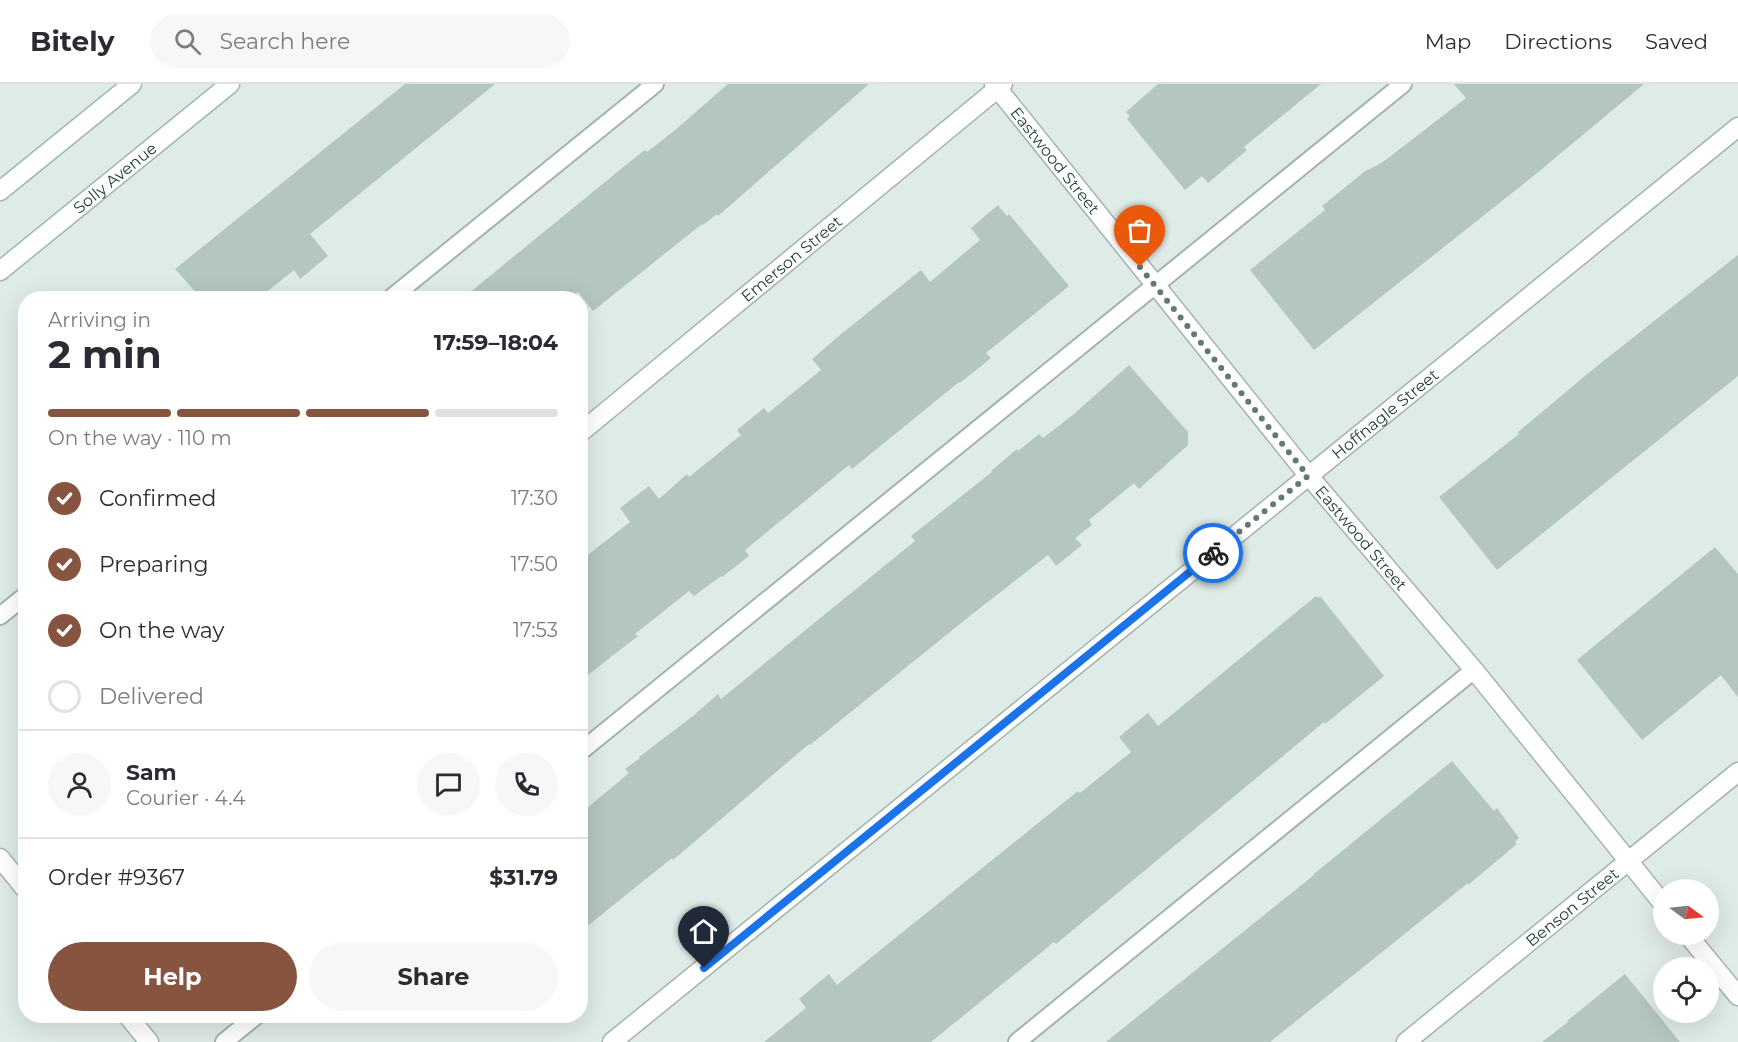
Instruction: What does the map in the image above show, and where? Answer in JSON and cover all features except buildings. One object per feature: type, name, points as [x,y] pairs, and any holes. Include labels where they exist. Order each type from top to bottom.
[{"type":"street","points":[[0,191],[132,84]]},
{"type":"street","name":"Solly Avenue","points":[[0,271],[230,84]]},
{"type":"street","name":"Eastwood Street","points":[[998,85],[1308,476],[1474,670],[1653,893]]},
{"type":"street","name":"Emerson Street","points":[[588,426],[998,85]]},
{"type":"street","name":"Hoffnagle Street","points":[[612,1042],[1738,127]]},
{"type":"street","name":"Benson Street","points":[[1406,1042],[1738,772]]},
{"type":"street","points":[[0,858],[18,880]]},
{"type":"street","points":[[1697,945],[1738,996]]},
{"type":"street","points":[[134,1023],[149,1042]]},
{"type":"lane","points":[[400,291],[655,84]]},
{"type":"lane","points":[[588,746],[1402,84]]},
{"type":"lane","points":[[0,616],[18,601]]},
{"type":"lane","points":[[1017,1042],[1474,670]]},
{"type":"lane","points":[[224,1042],[247,1023]]},
{"type":"way so far","points":[[1140,267],[1308,476],[1213,553]]},
{"type":"route","points":[[704,968],[1213,553]]}]
